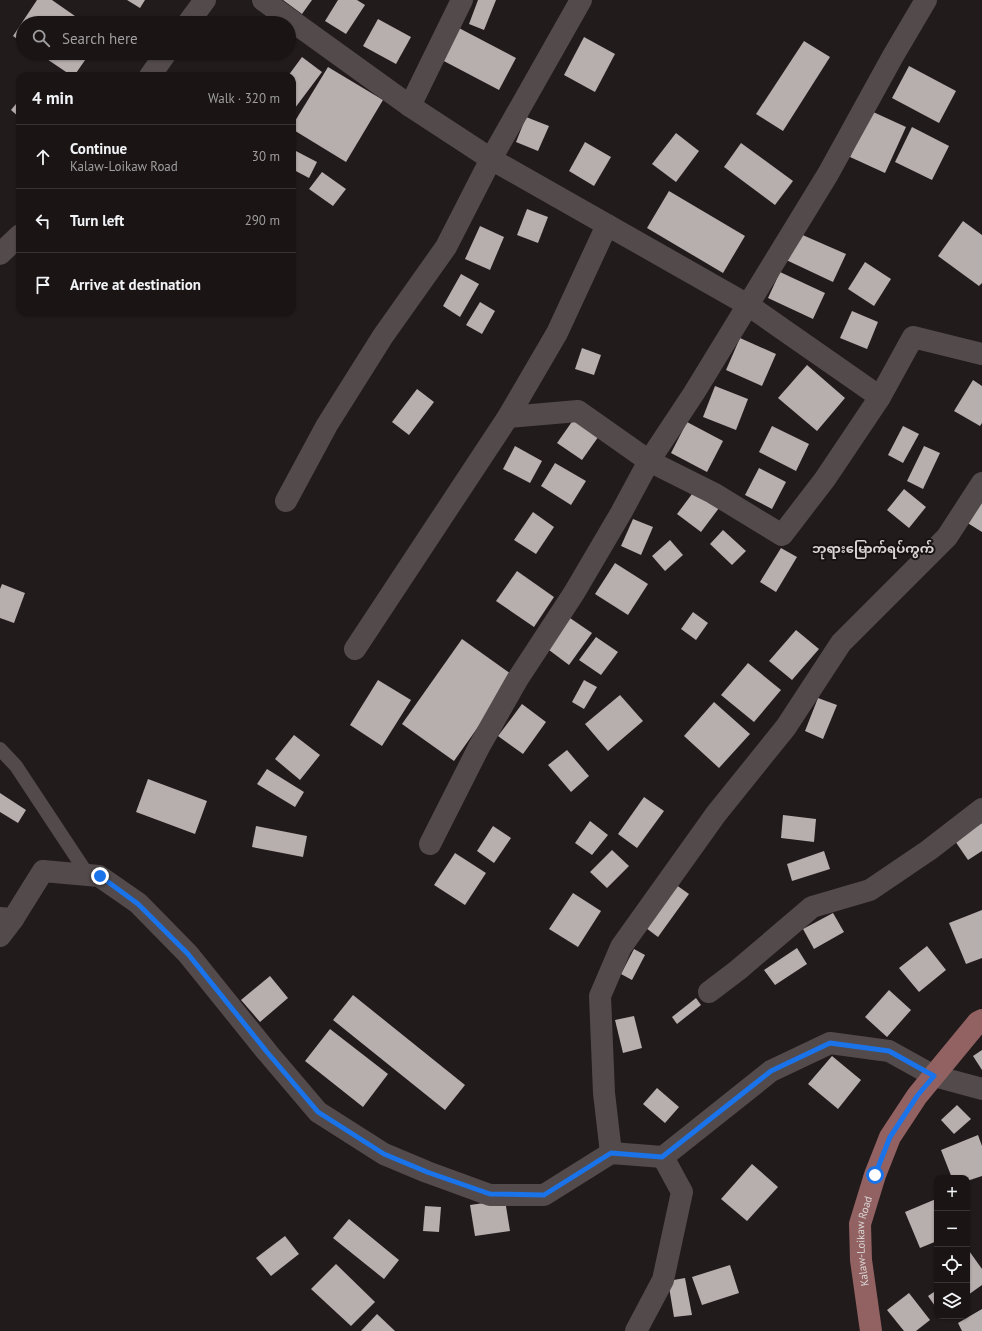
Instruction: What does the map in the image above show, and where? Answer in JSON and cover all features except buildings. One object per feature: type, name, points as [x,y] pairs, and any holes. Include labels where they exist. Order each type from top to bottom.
[{"type":"main road","name":"Kalaw-Loikaw Road","points":[[871,1331],[861,1260],[860,1224],[875,1175],[890,1137],[917,1096],[978,1022],[982,1020]]},
{"type":"street","points":[[193,16],[205,0]]},
{"type":"street","points":[[263,0],[285,16]]},
{"type":"street","points":[[410,106],[462,0]]},
{"type":"street","points":[[286,501],[327,425],[383,336],[446,247],[491,159],[581,0]]},
{"type":"street","points":[[430,844],[479,747],[517,680],[574,592],[621,513],[649,460],[694,394],[828,174],[893,56],[926,0]]},
{"type":"street","points":[[296,24],[410,106],[491,159],[748,305],[880,397]]},
{"type":"street","points":[[153,72],[161,60]]},
{"type":"street","points":[[355,649],[508,417],[557,333],[606,224]]},
{"type":"street","points":[[0,254],[16,239]]},
{"type":"street","points":[[508,417],[578,411],[649,460],[713,493],[782,535],[825,479],[880,397],[913,337],[982,354]]},
{"type":"street","points":[[611,1153],[604,1092],[600,996],[621,947],[716,814],[786,727],[841,644],[947,538],[982,483]]},
{"type":"street","points":[[709,992],[738,970],[812,907],[870,890],[929,850],[982,808]]},
{"type":"street","points":[[0,936],[7,918],[43,871],[100,876],[138,904],[188,954],[267,1052],[318,1112],[384,1154],[427,1172],[490,1194],[544,1195],[611,1153],[662,1157],[771,1071],[830,1043],[889,1051],[934,1076],[982,1089]]},
{"type":"street","points":[[636,1331],[663,1280],[682,1192],[662,1157]]},
{"type":"lane","points":[[0,749],[16,766],[88,875]]},
{"type":"district","name":"ဘုရားမြောက်ရပ်ကွက်","points":[[873,548]]},
{"type":"route","points":[[100,876],[138,904],[188,954],[267,1052],[318,1112],[384,1154],[427,1172],[490,1194],[544,1195],[611,1153],[662,1157],[771,1071],[830,1043],[889,1051],[934,1076],[917,1096],[890,1137],[875,1175]]}]
